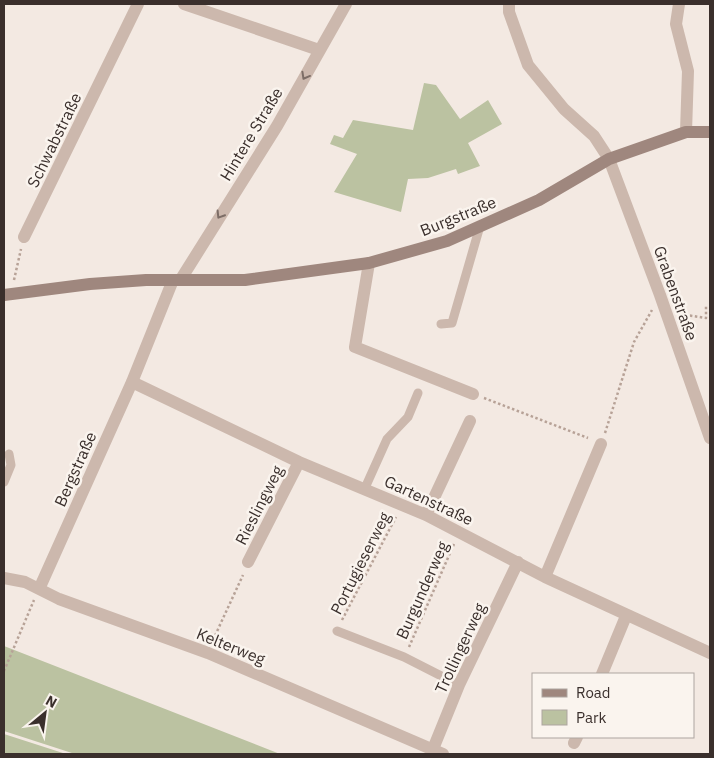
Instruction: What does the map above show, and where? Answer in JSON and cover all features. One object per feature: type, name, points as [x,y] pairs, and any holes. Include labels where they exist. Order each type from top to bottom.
[{"type":"main road","name":"Burgstraße","points":[[7,295],[90,284],[177,280],[245,280],[369,263],[447,241],[539,200],[609,160],[686,132],[710,132]]},
{"type":"street","name":"Schwabstraße","points":[[24,237],[138,4]]},
{"type":"street","points":[[184,4],[319,50]]},
{"type":"street","name":"Hintere Straße","points":[[177,280],[277,126],[346,4]]},
{"type":"street","name":"Grabenstraße","points":[[509,4],[509,12],[528,65],[564,109],[594,136],[609,160],[706,416],[710,438]]},
{"type":"street","points":[[679,4],[676,24],[688,71],[686,132]]},
{"type":"street","points":[[369,263],[355,347],[477,396]]},
{"type":"street","name":"Bergstraße","points":[[40,587],[177,280]]},
{"type":"street","name":"Gartenstraße","points":[[132,382],[299,462],[426,515],[545,577],[626,616],[710,653]]},
{"type":"street","points":[[426,515],[470,421]]},
{"type":"street","points":[[545,577],[602,444]]},
{"type":"street","name":"Rieslingweg","points":[[248,562],[299,462]]},
{"type":"street","name":"Trollingerweg","points":[[438,752],[459,685],[518,562]]},
{"type":"street","name":"Kelterweg","points":[[4,578],[40,587],[59,598],[208,653],[438,752]]},
{"type":"street","points":[[602,673],[626,616]]},
{"type":"lane","points":[[441,324],[452,323],[480,226]]},
{"type":"lane","points":[[365,488],[387,439],[408,417],[418,393]]},
{"type":"lane","points":[[4,482],[10,464],[9,454]]},
{"type":"lane","points":[[337,631],[404,657],[459,685]]},
{"type":"path","points":[[7,295],[24,237]]},
{"type":"path","points":[[477,396],[602,444],[634,342],[660,295]]},
{"type":"path","points":[[666,312],[706,318],[706,305]]},
{"type":"path","name":"Portugieserweg","points":[[337,631],[402,504]]},
{"type":"path","name":"Burgunderweg","points":[[404,657],[459,532]]},
{"type":"path","points":[[208,653],[241,580]]},
{"type":"path","points":[[4,671],[40,587]]},
{"type":"green space","points":[[424,83],[436,85],[460,119],[488,100],[502,124],[468,143],[480,166],[458,174],[456,169],[428,178],[408,179],[401,212],[334,192],[357,154],[330,144],[334,135],[343,138],[353,120],[413,130]]},
{"type":"green space","points":[[4,646],[280,754],[75,754],[4,731]]},
{"type":"green space","points":[[4,734],[66,754],[4,754]]}]
